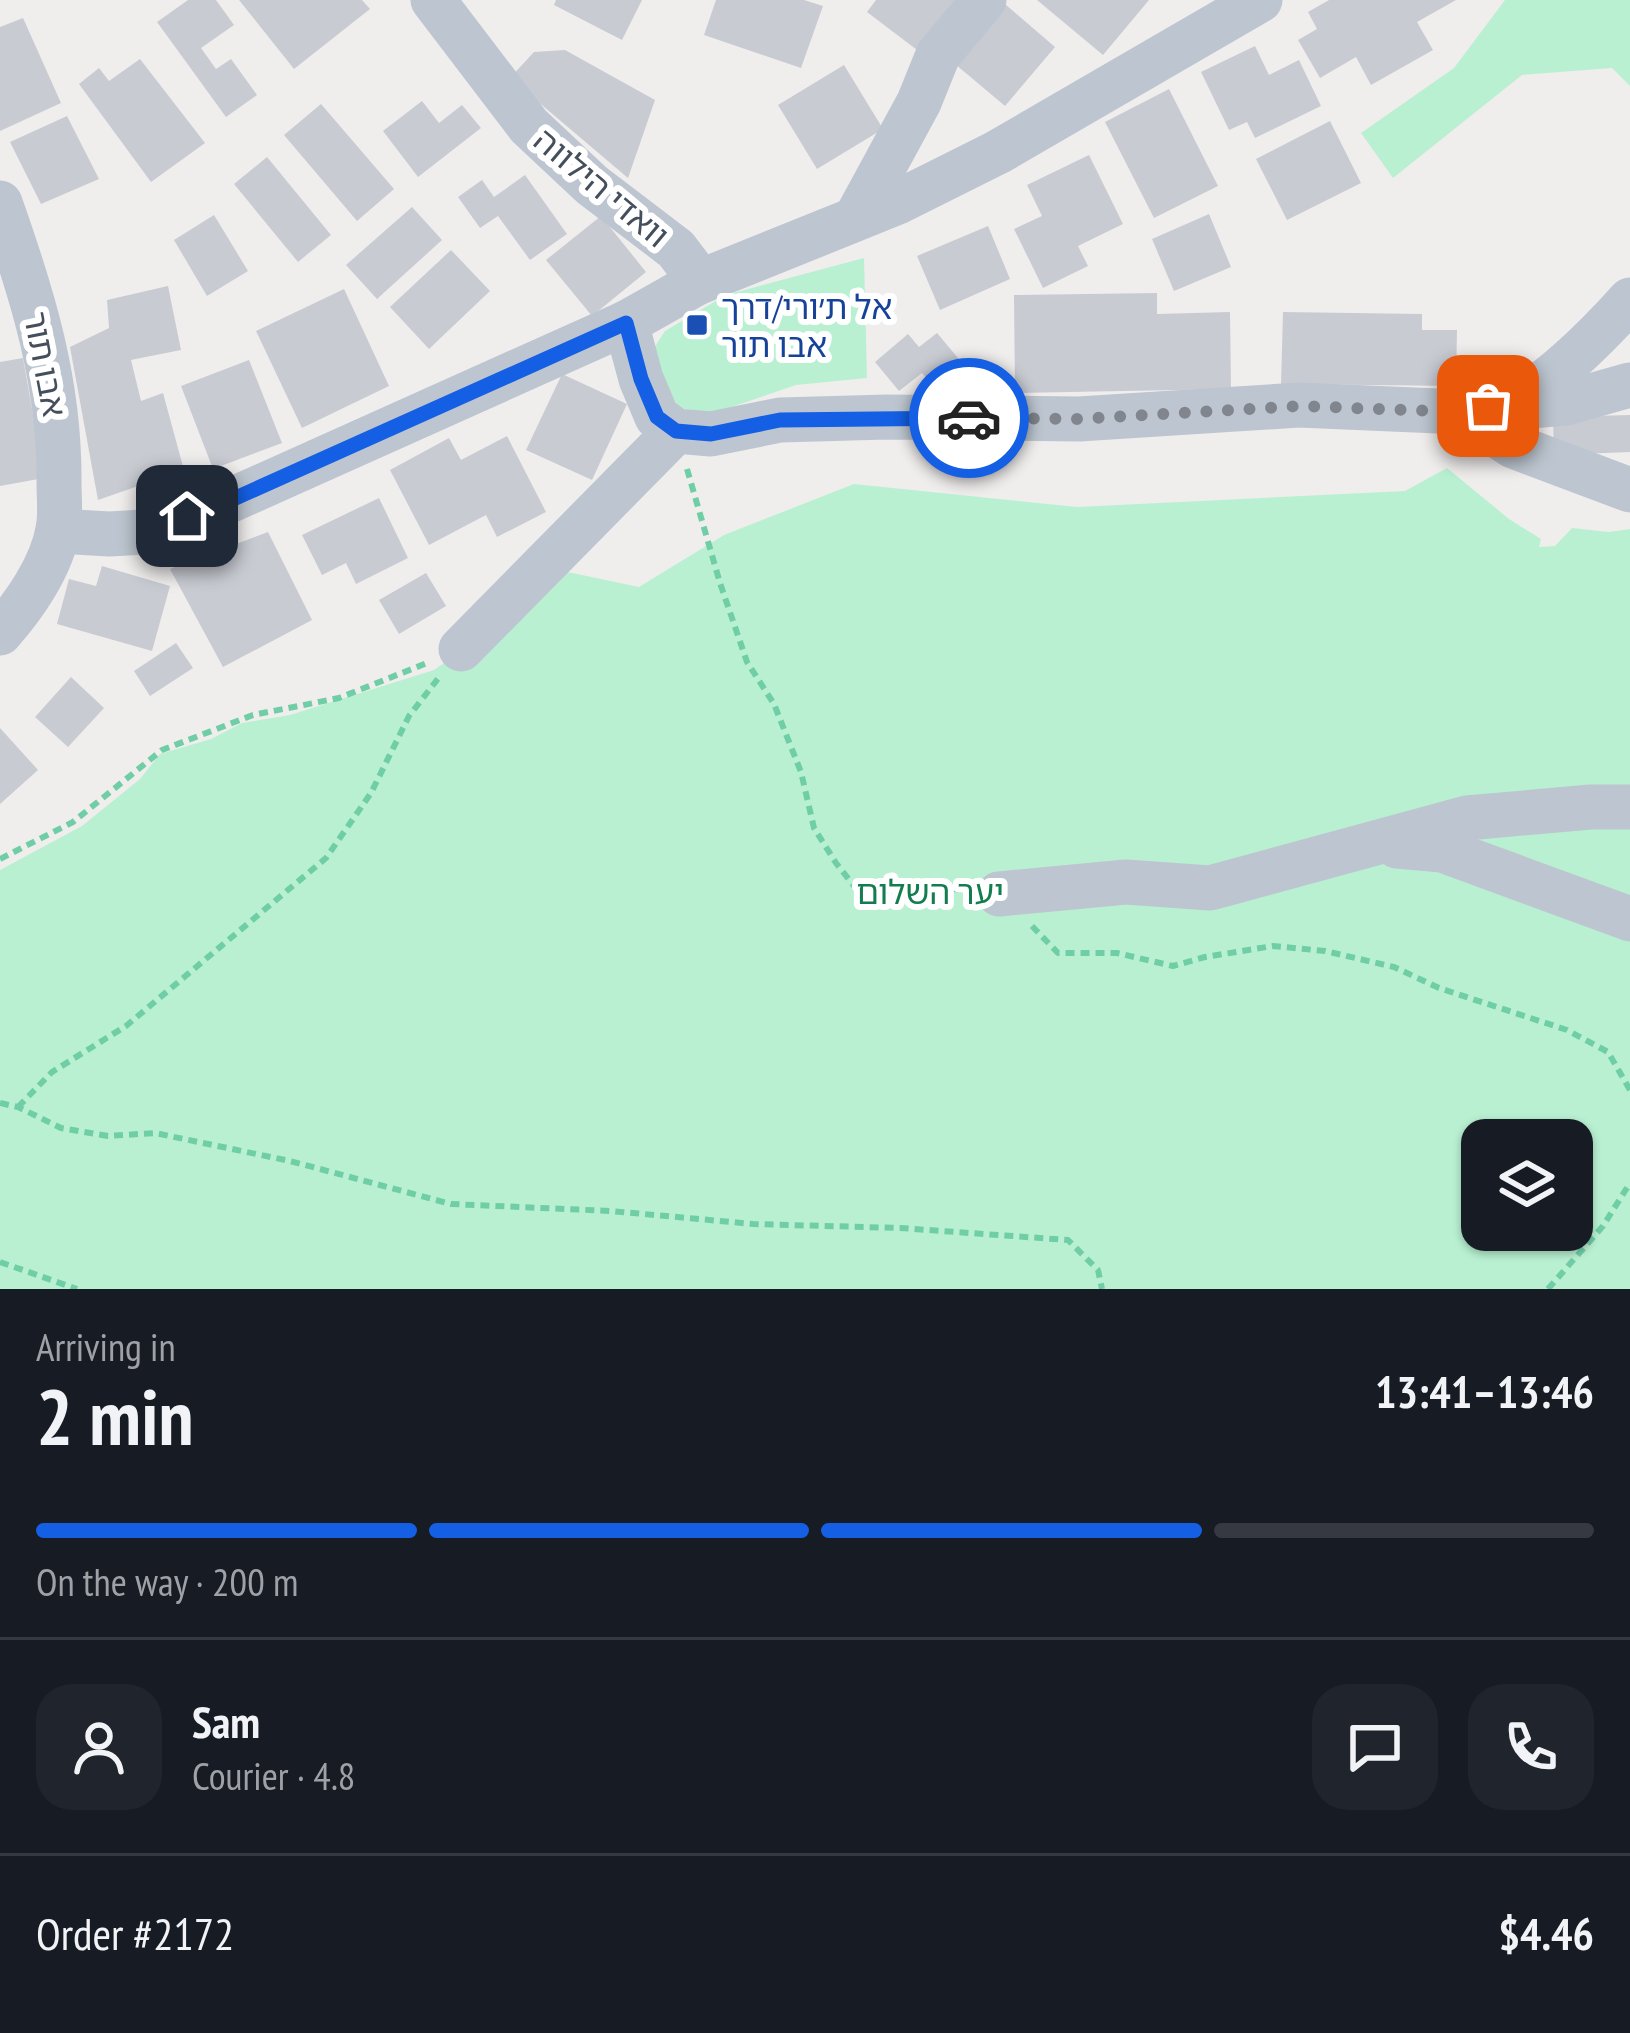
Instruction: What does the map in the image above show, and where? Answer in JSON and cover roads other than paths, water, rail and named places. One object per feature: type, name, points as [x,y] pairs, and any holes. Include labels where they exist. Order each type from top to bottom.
[{"type":"street","name":"וואדי הילווה","points":[[58,531],[145,532],[229,501],[626,323],[697,284],[676,249],[592,184],[529,126],[433,0]]},
{"type":"street","points":[[856,218],[919,102],[938,56],[984,0]]},
{"type":"street","points":[[697,284],[898,202],[998,152],[1260,0]]},
{"type":"street","name":"אבו תור","points":[[0,203],[31,290],[53,386],[59,437],[58,531]]},
{"type":"street","points":[[1461,412],[1514,400],[1555,373],[1630,300]]},
{"type":"street","points":[[626,323],[657,417],[676,431],[711,434],[780,420],[1079,419],[1299,406],[1461,412],[1566,403],[1630,385]]},
{"type":"street","points":[[1461,412],[1513,446],[1630,490]]},
{"type":"street","points":[[461,649],[676,431]]},
{"type":"street","points":[[0,633],[38,582],[58,531]]},
{"type":"street","points":[[999,894],[1126,882],[1210,888],[1467,818],[1630,807]]},
{"type":"street","points":[[1370,844],[1442,850],[1630,919]]},
{"type":"place","name":"אל ת׳ורי/דרך אבו תור","points":[[697,325]]},
{"type":"park label","name":"יער השלום","points":[[930,891]]}]
